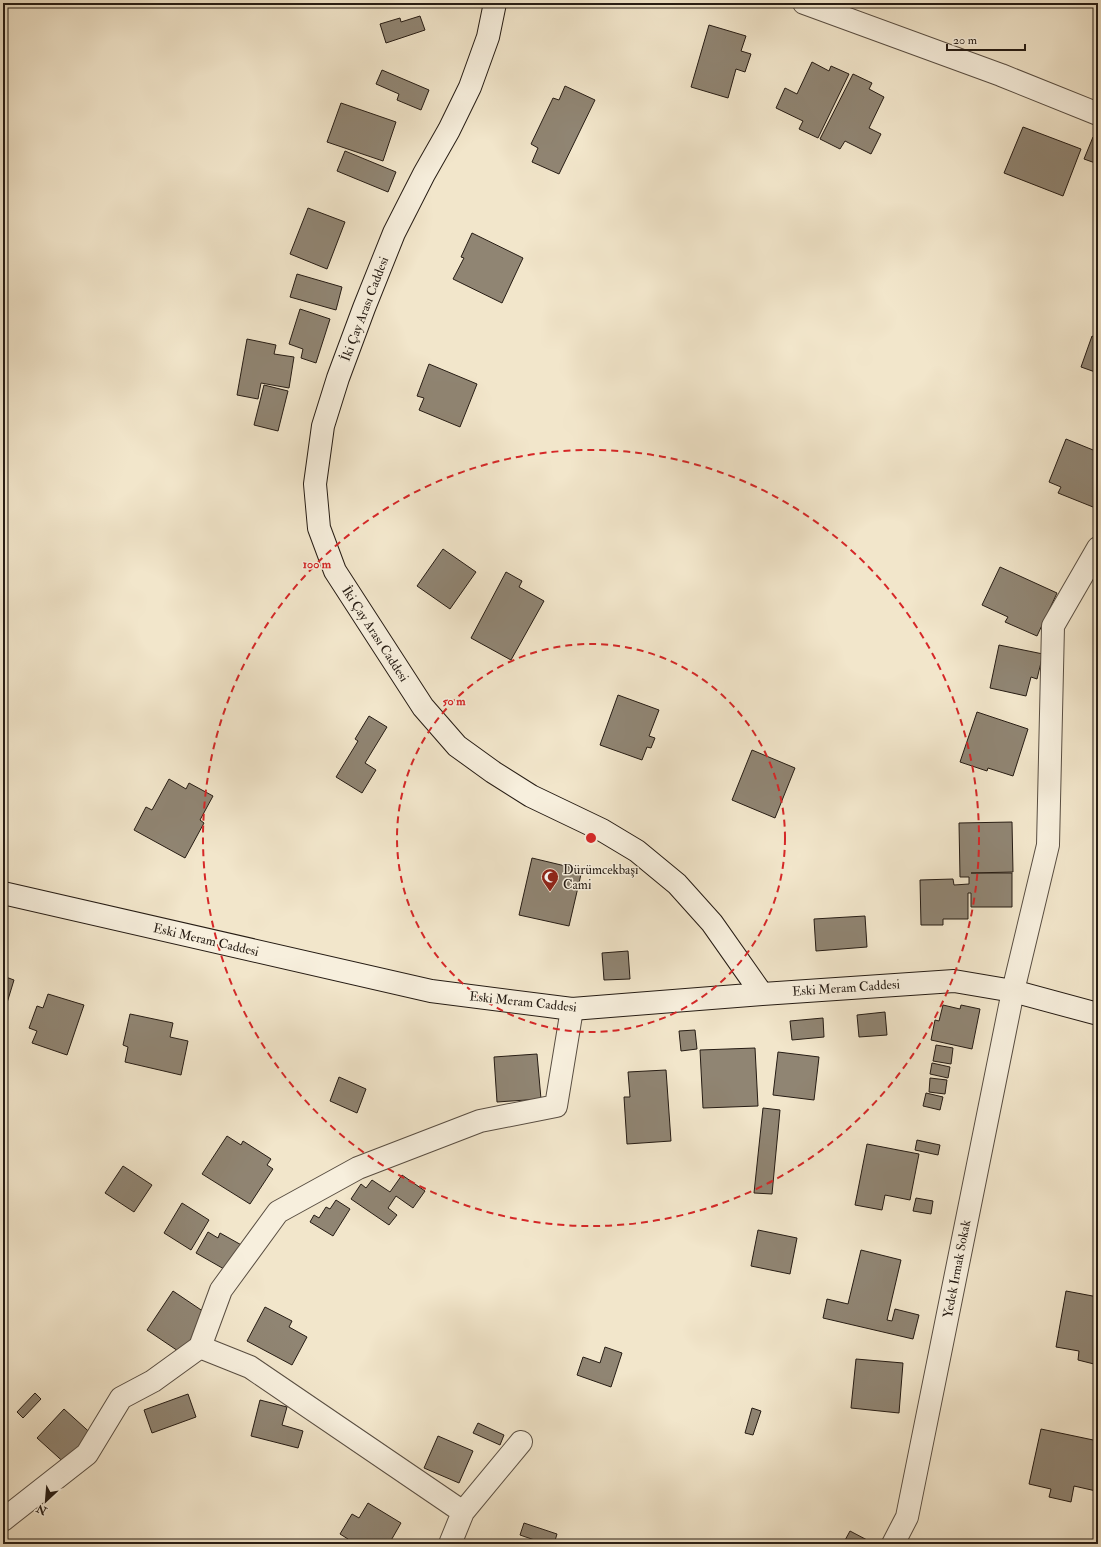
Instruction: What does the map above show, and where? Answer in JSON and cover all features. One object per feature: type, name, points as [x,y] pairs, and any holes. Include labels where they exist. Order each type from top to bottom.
[{"type":"street","name":"İki Çay Arası Caddesi","points":[[495,3],[488,38],[470,87],[449,130],[424,174],[394,233],[338,378],[323,426],[315,484],[319,528],[335,571],[423,707],[457,746],[493,772],[531,796],[602,830],[643,856],[677,884],[712,922],[762,994]]},
{"type":"street","points":[[804,3],[1001,75],[1098,114]]},
{"type":"street","name":"Yedek Irmak Sokak","points":[[893,1544],[907,1517],[1013,991],[1048,845],[1053,626],[1098,548]]},
{"type":"street","name":"Eski Meram Caddesi","points":[[3,893],[431,991],[572,1009],[954,981],[1013,991],[1098,1014]]},
{"type":"street","points":[[3,1520],[87,1454],[122,1398],[154,1381],[200,1347],[221,1290],[278,1212],[358,1168],[465,1126],[480,1121],[556,1106],[572,1009]]},
{"type":"street","points":[[200,1347],[250,1367],[463,1512]]},
{"type":"street","points":[[450,1544],[463,1512],[521,1442]]},
{"type":"building","points":[[420,16],[425,30],[386,43],[380,24],[400,18],[401,22]]},
{"type":"building","points":[[709,25],[746,36],[741,51],[751,54],[745,72],[736,69],[728,98],[691,87]]},
{"type":"building","points":[[812,62],[829,71],[831,66],[849,74],[818,138],[799,129],[803,121],[776,108],[785,88],[797,94]]},
{"type":"building","points":[[382,70],[429,90],[421,110],[397,100],[399,94],[376,84]]},
{"type":"building","points":[[853,74],[872,83],[869,89],[884,97],[869,128],[881,134],[871,154],[845,141],[840,149],[820,139]]},
{"type":"building","points":[[565,86],[595,100],[559,174],[532,162],[538,148],[531,144],[553,98],[559,100]]},
{"type":"building","points":[[341,103],[396,122],[383,161],[327,142]]},
{"type":"building","points":[[1023,127],[1081,149],[1063,196],[1004,173]]},
{"type":"building","points":[[1093,137],[1098,139],[1098,164],[1084,159]]},
{"type":"building","points":[[345,151],[396,172],[388,192],[337,171]]},
{"type":"building","points":[[308,208],[345,222],[327,269],[290,254]]},
{"type":"building","points":[[472,233],[523,258],[502,303],[453,279],[464,258],[461,257]]},
{"type":"building","points":[[297,274],[342,287],[336,310],[290,297]]},
{"type":"building","points":[[300,309],[330,319],[316,363],[301,358],[303,349],[289,344]]},
{"type":"building","points":[[1092,336],[1098,339],[1098,373],[1081,367]]},
{"type":"building","points":[[247,339],[276,345],[274,354],[294,357],[289,388],[261,383],[258,399],[237,395]]},
{"type":"building","points":[[429,364],[477,384],[460,427],[419,410],[424,398],[417,396]]},
{"type":"building","points":[[264,385],[288,391],[278,431],[254,425]]},
{"type":"building","points":[[1066,439],[1098,452],[1098,509],[1058,493],[1061,487],[1049,482]]},
{"type":"building","points":[[443,549],[476,572],[450,609],[417,586]]},
{"type":"building","points":[[1000,567],[1057,593],[1037,636],[1005,622],[1008,617],[982,605]]},
{"type":"building","points":[[506,572],[522,581],[519,587],[544,601],[511,660],[471,638]]},
{"type":"building","points":[[999,645],[1043,654],[1037,679],[1031,677],[1026,696],[990,688]]},
{"type":"building","points":[[618,695],[659,710],[649,736],[655,738],[651,748],[647,747],[642,760],[600,745]]},
{"type":"building","points":[[977,712],[1028,729],[1013,776],[988,768],[987,771],[960,762]]},
{"type":"building","points":[[369,716],[387,727],[365,763],[376,770],[362,793],[336,777],[358,741],[355,739]]},
{"type":"building","points":[[752,750],[795,768],[775,818],[732,800]]},
{"type":"building","points":[[169,779],[186,789],[189,783],[213,796],[200,820],[204,823],[185,858],[134,830],[146,807],[152,810]]},
{"type":"building","points":[[1012,822],[1013,872],[971,873],[1012,873],[1012,907],[971,907],[971,893],[968,893],[968,919],[943,919],[943,925],[921,925],[920,880],[953,879],[954,885],[969,884],[969,877],[960,877],[959,823]]},
{"type":"building","name":"Dürümcekbaşı Cami","points":[[532,858],[582,870],[569,926],[519,915]]},
{"type":"building","points":[[865,916],[867,947],[816,951],[814,919]]},
{"type":"building","points":[[628,951],[630,979],[604,980],[602,953]]},
{"type":"building","points":[[3,976],[14,980],[3,1016]]},
{"type":"building","points":[[48,994],[84,1005],[67,1055],[32,1043],[37,1031],[29,1028],[37,1006],[43,1008]]},
{"type":"building","points":[[943,1005],[960,1009],[961,1005],[980,1009],[972,1049],[931,1040],[935,1020],[939,1021]]},
{"type":"building","points":[[885,1012],[887,1035],[859,1037],[857,1015]]},
{"type":"building","points":[[130,1014],[173,1023],[170,1037],[188,1041],[181,1075],[125,1062],[128,1047],[123,1045]]},
{"type":"building","points":[[823,1018],[824,1037],[792,1040],[790,1021]]},
{"type":"building","points":[[695,1030],[697,1049],[681,1051],[679,1031]]},
{"type":"building","points":[[936,1045],[953,1048],[951,1064],[933,1061]]},
{"type":"building","points":[[755,1048],[758,1106],[703,1108],[700,1050]]},
{"type":"building","points":[[778,1052],[819,1057],[814,1100],[773,1095]]},
{"type":"building","points":[[537,1054],[541,1099],[497,1102],[494,1057]]},
{"type":"building","points":[[932,1063],[950,1067],[948,1078],[930,1074]]},
{"type":"building","points":[[666,1070],[671,1141],[627,1144],[624,1097],[630,1097],[628,1072]]},
{"type":"building","points":[[339,1077],[366,1089],[357,1113],[330,1101]]},
{"type":"building","points":[[930,1078],[947,1080],[945,1094],[929,1092]]},
{"type":"building","points":[[926,1093],[943,1097],[940,1110],[923,1106]]},
{"type":"building","points":[[763,1108],[780,1110],[772,1194],[754,1193]]},
{"type":"building","points":[[227,1136],[241,1145],[243,1141],[271,1159],[267,1165],[273,1169],[250,1204],[202,1174]]},
{"type":"building","points":[[917,1140],[940,1145],[938,1155],[915,1150]]},
{"type":"building","points":[[867,1144],[919,1154],[910,1200],[885,1195],[882,1210],[855,1205]]},
{"type":"building","points":[[123,1166],[152,1185],[134,1212],[105,1193]]},
{"type":"building","points":[[402,1175],[425,1191],[413,1208],[396,1196],[388,1208],[397,1215],[389,1225],[351,1199],[361,1184],[366,1188],[372,1180],[390,1192]]},
{"type":"building","points":[[916,1198],[933,1201],[931,1214],[913,1211]]},
{"type":"building","points":[[336,1200],[350,1209],[333,1236],[310,1222],[314,1215],[319,1218],[326,1207],[330,1209]]},
{"type":"building","points":[[182,1203],[209,1220],[191,1250],[164,1233]]},
{"type":"building","points":[[758,1230],[797,1238],[790,1274],[751,1266]]},
{"type":"building","points":[[208,1232],[218,1238],[220,1233],[245,1247],[231,1273],[196,1253]]},
{"type":"building","points":[[861,1250],[901,1260],[887,1320],[892,1321],[895,1309],[919,1315],[913,1339],[823,1318],[827,1299],[848,1304]]},
{"type":"building","points":[[173,1291],[210,1316],[184,1355],[147,1330]]},
{"type":"building","points":[[1066,1291],[1098,1297],[1098,1365],[1078,1360],[1079,1351],[1056,1347]]},
{"type":"building","points":[[265,1307],[292,1321],[289,1327],[307,1337],[292,1365],[247,1341]]},
{"type":"building","points":[[605,1347],[622,1353],[611,1387],[577,1375],[583,1357],[600,1363]]},
{"type":"building","points":[[856,1359],[903,1363],[899,1413],[851,1408]]},
{"type":"building","points":[[35,1393],[41,1399],[23,1418],[17,1412]]},
{"type":"building","points":[[188,1394],[196,1417],[152,1433],[144,1410]]},
{"type":"building","points":[[260,1400],[287,1407],[282,1425],[303,1431],[298,1448],[251,1436]]},
{"type":"building","points":[[752,1408],[761,1411],[753,1435],[745,1433]]},
{"type":"building","points":[[64,1409],[96,1438],[69,1467],[37,1438]]},
{"type":"building","points":[[478,1423],[504,1435],[500,1445],[473,1433]]},
{"type":"building","points":[[1041,1429],[1098,1441],[1098,1482],[1096,1491],[1074,1486],[1071,1502],[1049,1497],[1051,1489],[1029,1484]]},
{"type":"building","points":[[438,1436],[473,1451],[459,1483],[424,1468]]},
{"type":"building","points":[[368,1503],[401,1523],[389,1544],[345,1544],[348,1539],[340,1534],[352,1514],[359,1518]]},
{"type":"building","points":[[524,1523],[557,1534],[554,1544],[546,1544],[520,1535]]},
{"type":"building","points":[[850,1531],[869,1541],[867,1544],[847,1544],[844,1542]]},
{"type":"place","name":"Dürümcekbaşı Cami","points":[[550,892]]}]
